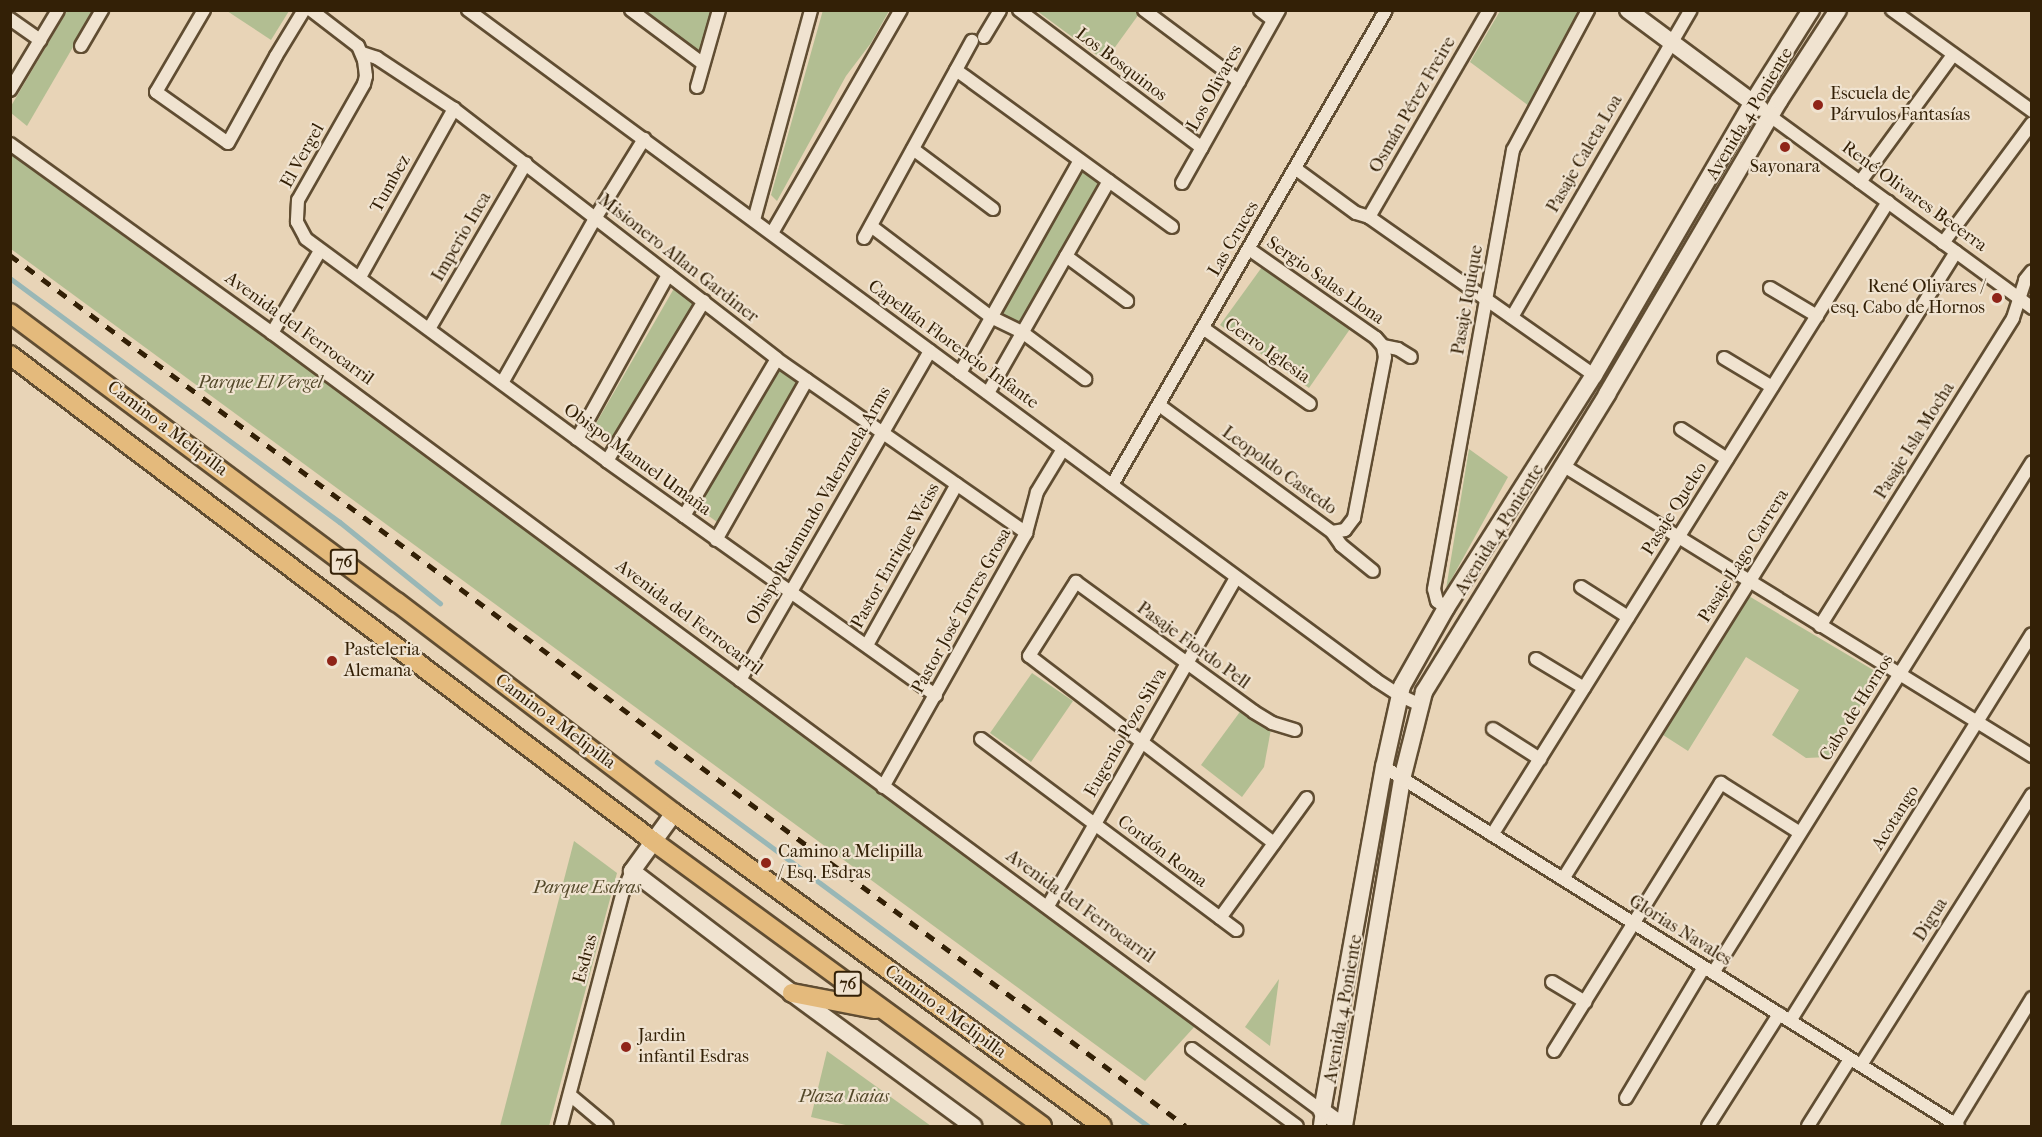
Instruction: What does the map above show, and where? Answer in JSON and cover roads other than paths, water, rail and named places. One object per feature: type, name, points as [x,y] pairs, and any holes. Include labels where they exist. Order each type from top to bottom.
[{"type":"main road","name":"Camino a Melipilla","points":[[10,313],[397,602],[674,813],[1102,1126]]},
{"type":"main road","name":"Camino a Melipilla","points":[[10,355],[367,622],[653,841],[1042,1126]]},
{"type":"main road","points":[[792,993],[842,1001],[888,1013]]},
{"type":"street","points":[[10,90],[58,10]]},
{"type":"street","points":[[81,46],[102,10]]},
{"type":"street","points":[[204,10],[156,92],[228,143],[304,10]]},
{"type":"street","name":"Misionero Allan Gardiner","points":[[311,10],[351,38],[362,53],[377,58],[454,109],[777,359],[1026,533]]},
{"type":"street","name":"Capellán Florencio Infante","points":[[468,10],[483,15],[644,139],[1236,578],[1399,696],[1420,705]]},
{"type":"street","points":[[631,10],[702,63]]},
{"type":"street","points":[[697,87],[719,10]]},
{"type":"street","points":[[754,220],[811,10]]},
{"type":"street","points":[[772,233],[901,10]]},
{"type":"street","points":[[864,238],[956,70],[1000,10]]},
{"type":"street","name":"Los Bosquinos","points":[[1019,10],[1202,148]]},
{"type":"street","points":[[1144,10],[1239,81]]},
{"type":"street","points":[[1260,10],[1276,15]]},
{"type":"street","name":"Las Cruces","points":[[1112,485],[1386,10]]},
{"type":"street","name":"Osmán Pérez Freire","points":[[1370,217],[1489,10]]},
{"type":"street","name":"Pasaje Iquique","points":[[1446,608],[1437,601],[1434,589],[1515,144],[1588,10]]},
{"type":"street","name":"René Olivares Becerra","points":[[1628,10],[2031,308]]},
{"type":"street","name":"Pasaje Caleta Loa","points":[[1512,317],[1690,10]]},
{"type":"street","name":"Avenida 4 Poniente","points":[[1321,1119],[1384,767],[1399,696],[1413,663],[1594,375],[1753,102],[1811,10]]},
{"type":"street","name":"Avenida 4 Poniente","points":[[1343,1126],[1402,779],[1420,705],[1437,667],[1564,466],[1770,116],[1838,10]]},
{"type":"street","points":[[1892,10],[2031,111]]},
{"type":"street","name":"Los Olivares","points":[[1182,183],[1276,15]]},
{"type":"street","points":[[10,19],[40,40]]},
{"type":"street","name":"El Vergel","points":[[320,250],[300,231],[297,222],[298,201],[364,84],[366,69],[362,53]]},
{"type":"street","points":[[1860,182],[1953,55]]},
{"type":"street","points":[[956,70],[1172,227]]},
{"type":"street","name":"Tumbez","points":[[360,277],[454,109]]},
{"type":"street","points":[[1943,243],[2031,123]]},
{"type":"street","points":[[502,383],[644,139]]},
{"type":"street","name":"Avenida del Ferrocarril","points":[[10,144],[272,333],[883,787],[1048,906],[1321,1119],[1343,1126]]},
{"type":"street","points":[[913,149],[993,209]]},
{"type":"street","points":[[960,373],[1080,160]]},
{"type":"street","name":"Imperio Inca","points":[[429,329],[526,163]]},
{"type":"street","points":[[1296,169],[1356,213],[1370,217],[1594,375]]},
{"type":"street","points":[[988,393],[1108,181]]},
{"type":"street","name":"Pasaje Quelco","points":[[1492,835],[1888,202]]},
{"type":"street","points":[[871,226],[992,317],[1022,332],[1085,379]]},
{"type":"street","name":"Sergio Salas Llona","points":[[1249,249],[1376,338],[1383,346],[1398,349],[1411,357]]},
{"type":"street","points":[[272,333],[320,250]]},
{"type":"street","name":"Obispo Manuel Umaña","points":[[320,250],[360,277],[716,540],[936,696]]},
{"type":"street","name":"Pasaje Lago Carrera","points":[[1563,879],[1956,252]]},
{"type":"street","points":[[1066,256],[1127,301]]},
{"type":"street","name":"Pasaje Isla Mocha","points":[[1820,626],[2013,318],[2025,280],[2031,271]]},
{"type":"street","points":[[577,439],[668,275]]},
{"type":"street","points":[[1770,288],[1817,316]]},
{"type":"street","points":[[607,461],[704,301]]},
{"type":"street","name":"Cerro Iglesia","points":[[1203,328],[1310,404]]},
{"type":"street","points":[[1332,532],[1345,530],[1354,518],[1385,357],[1383,346]]},
{"type":"street","name":"Obispo Raimundo Valenzuela Arms","points":[[740,680],[930,351]]},
{"type":"street","points":[[1724,358],[1772,387]]},
{"type":"street","points":[[684,516],[777,359]]},
{"type":"street","points":[[716,540],[807,380]]},
{"type":"street","name":"Leopoldo Castedo","points":[[1159,405],[1332,532],[1341,545],[1373,571]]},
{"type":"street","points":[[1681,429],[1727,459]]},
{"type":"street","name":"Pastor José Torres Grosa","points":[[883,787],[1026,533],[1037,492],[1063,449]]},
{"type":"street","name":"Cabo de Hornos","points":[[1626,1098],[1800,833],[2031,462]]},
{"type":"street","points":[[1564,466],[2031,756]]},
{"type":"street","name":"Pastor Enrique Weiss","points":[[867,645],[957,484]]},
{"type":"street","name":"Eugenio Pozo Silva","points":[[1048,906],[1236,578]]},
{"type":"street","name":"Pasaje Fiordo Pell","points":[[1142,741],[1029,656],[1076,582],[1186,664],[1265,719],[1295,730]]},
{"type":"street","points":[[1581,588],[1628,617]]},
{"type":"street","name":"Acotango","points":[[1790,1021],[2031,634]]},
{"type":"street","points":[[1536,659],[1584,688]]},
{"type":"street","points":[[1493,729],[1540,759]]},
{"type":"street","name":"Cordón Roma","points":[[981,739],[1236,930]]},
{"type":"street","points":[[1142,741],[1274,843]]},
{"type":"street","name":"Glorias Navales","points":[[1384,767],[1956,1126]]},
{"type":"street","points":[[1554,1051],[1721,783],[1800,833]]},
{"type":"street","name":"Digua","points":[[1808,1126],[1856,1062],[2031,794]]},
{"type":"street","points":[[1220,918],[1307,798]]},
{"type":"street","name":"Esdras","points":[[561,1126],[625,886],[632,871],[674,813]]},
{"type":"street","points":[[632,871],[954,1120],[973,1126]]},
{"type":"street","points":[[1552,982],[1585,1002]]},
{"type":"street","points":[[1956,1126],[2031,998]]},
{"type":"street","points":[[1708,1126],[1779,1014]]},
{"type":"street","points":[[1192,1049],[1297,1126]]},
{"type":"street","points":[[570,1095],[608,1126]]},
{"type":"waterway","points":[[10,278],[340,522],[440,603]]},
{"type":"waterway","points":[[657,762],[1148,1126]]},
{"type":"railway","points":[[10,255],[1186,1126]]},
{"type":"place","name":"Escuela de Párvulos Fantasías","points":[[1818,105]]},
{"type":"place","name":"Sayonara","points":[[1785,147]]},
{"type":"place","name":"René Olivares / esq. Cabo de Hornos","points":[[1997,298]]},
{"type":"place","name":"Pasteleria Alemana","points":[[332,661]]},
{"type":"place","name":"Camino a Melipilla / Esq. Esdras","points":[[766,863]]},
{"type":"place","name":"Jardin infantil Esdras","points":[[626,1047]]},
{"type":"park label","name":"Parque El Vergel","points":[[260,383]]},
{"type":"park label","name":"Parque Esdras","points":[[587,888]]},
{"type":"park label","name":"Plaza Isaias","points":[[844,1097]]}]
